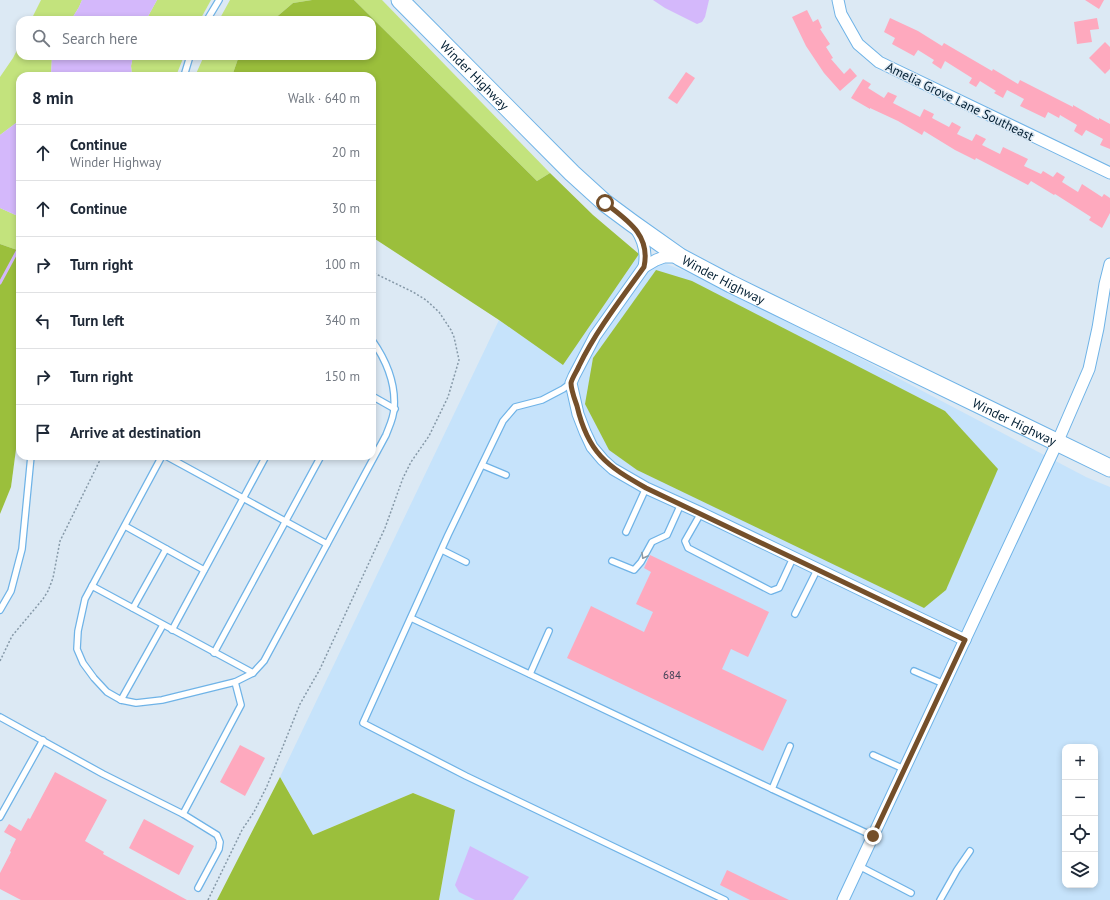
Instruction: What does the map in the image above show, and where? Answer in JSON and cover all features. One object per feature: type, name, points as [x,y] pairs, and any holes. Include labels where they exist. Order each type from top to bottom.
[{"type":"main road","name":"Winder Highway","points":[[400,0],[557,159],[605,203],[680,257],[731,284],[1110,468]]},
{"type":"street","name":"Amelia Grove Lane Southeast","points":[[838,0],[841,14],[858,44],[879,62],[1110,173]]},
{"type":"street","points":[[632,223],[643,243],[645,258],[644,267]]},
{"type":"street","points":[[680,257],[664,257],[651,262],[644,267],[595,336],[571,382],[578,414],[584,432],[592,447],[613,469],[646,488],[965,640]]},
{"type":"street","points":[[843,900],[1057,443],[1089,369],[1110,264]]},
{"type":"lane","points":[[209,16],[219,0]]},
{"type":"lane","points":[[185,72],[189,60]]},
{"type":"lane","points":[[376,347],[386,364],[393,382],[394,409],[386,435],[376,453]]},
{"type":"lane","points":[[571,382],[563,389],[542,400],[515,407],[503,421],[363,723],[466,776],[725,900]]},
{"type":"lane","points":[[376,398],[394,409]]},
{"type":"lane","points":[[0,610],[11,590],[22,549],[31,460]]},
{"type":"lane","points":[[160,460],[85,599],[78,631],[77,649],[83,663],[94,678],[107,692],[121,700],[136,703],[162,700],[235,682],[253,673],[264,661],[372,460]]},
{"type":"lane","points":[[173,460],[327,544]]},
{"type":"lane","points":[[172,630],[264,460]]},
{"type":"lane","points":[[214,653],[319,460]]},
{"type":"lane","points":[[482,465],[506,475]]},
{"type":"lane","points":[[626,532],[646,488]]},
{"type":"lane","points":[[612,561],[634,570],[641,562],[652,542],[667,535],[681,504]]},
{"type":"lane","points":[[701,513],[685,541],[688,548],[771,591],[779,588],[793,558]]},
{"type":"lane","points":[[125,526],[204,570]]},
{"type":"lane","points":[[133,608],[166,549]]},
{"type":"lane","points":[[442,550],[466,562]]},
{"type":"lane","points":[[795,614],[817,570]]},
{"type":"lane","points":[[92,586],[253,673]]},
{"type":"lane","points":[[411,618],[873,836]]},
{"type":"lane","points":[[121,700],[163,625]]},
{"type":"lane","points":[[530,674],[549,631]]},
{"type":"lane","points":[[914,671],[944,684]]},
{"type":"lane","points":[[183,814],[241,705],[235,682]]},
{"type":"lane","points":[[0,717],[103,774],[183,814],[217,835],[220,842],[219,849],[198,888]]},
{"type":"lane","points":[[0,817],[43,740]]},
{"type":"lane","points":[[772,789],[790,746]]},
{"type":"lane","points":[[873,755],[904,769]]},
{"type":"lane","points":[[940,900],[957,870],[970,852]]},
{"type":"lane","points":[[859,866],[912,893]]},
{"type":"path","points":[[208,900],[242,830],[254,812],[267,786],[300,704],[320,669],[385,528],[403,478],[411,462],[429,436],[448,397],[459,360],[454,337],[439,312],[426,300],[413,292],[376,274]]},
{"type":"path","points":[[0,661],[12,636],[48,591],[53,578],[60,541],[100,460]]},
{"type":"shaded area","points":[[82,0],[157,0],[148,16],[73,16]]},
{"type":"shaded area","points":[[653,0],[709,0],[705,17],[702,22],[697,24],[665,8]]},
{"type":"shaded area","points":[[52,60],[132,60],[132,72],[51,72]]},
{"type":"shaded area","points":[[16,123],[16,215],[0,208],[0,135]]},
{"type":"shaded area","points":[[639,254],[685,271],[856,356],[1086,477],[1110,487],[1110,900],[439,900],[455,810],[413,793],[313,835],[280,777],[499,320],[563,364]]},
{"type":"shaded area","points":[[470,846],[529,877],[513,900],[475,900],[459,892],[455,885]]},
{"type":"green space","points":[[41,0],[82,0],[73,16],[33,16]]},
{"type":"green space","points":[[157,0],[211,0],[202,16],[148,16]]},
{"type":"green space","points":[[230,0],[312,0],[293,3],[278,16],[221,16]]},
{"type":"green space","points":[[312,0],[354,0],[370,16],[278,16],[293,3]]},
{"type":"green space","points":[[354,0],[382,0],[550,173],[537,181],[376,22],[376,16],[370,16]]},
{"type":"green space","points":[[376,22],[537,181],[550,173],[593,215],[639,254],[563,365],[499,320],[376,240],[376,72],[233,72],[238,60],[376,60]]},
{"type":"green space","points":[[16,52],[16,60],[52,60],[51,72],[16,72],[16,123],[0,135],[0,77]]},
{"type":"green space","points":[[132,60],[182,60],[178,72],[132,72]]},
{"type":"green space","points":[[202,60],[238,60],[233,72],[197,72]]},
{"type":"green space","points":[[0,208],[16,215],[16,250],[0,244]]},
{"type":"green space","points":[[0,244],[16,250],[16,449],[11,487],[0,514]]},
{"type":"green space","points":[[656,270],[692,281],[945,411],[998,469],[946,590],[924,608],[637,470],[609,450],[585,404],[593,358]]},
{"type":"green space","points":[[280,777],[313,835],[413,793],[455,810],[439,900],[217,900]]},
{"type":"building","points":[[1085,0],[1104,0],[1099,9]]},
{"type":"building","points":[[807,10],[813,22],[818,19],[822,28],[820,29],[830,44],[826,47],[833,58],[831,59],[844,74],[850,68],[857,76],[840,91],[824,73],[806,46],[792,17]]},
{"type":"building","points":[[890,18],[918,31],[942,46],[944,43],[992,71],[993,69],[1018,84],[1020,80],[1073,107],[1073,105],[1099,120],[1099,118],[1110,124],[1110,149],[1100,145],[1103,139],[1086,130],[1082,136],[1074,131],[1077,125],[1060,115],[1059,118],[1048,112],[1045,118],[1020,106],[1024,99],[1007,90],[1003,98],[994,93],[996,91],[980,81],[976,87],[969,83],[972,78],[945,61],[941,69],[932,63],[934,60],[918,50],[914,56],[892,44],[895,38],[884,32]]},
{"type":"building","points":[[1097,18],[1099,29],[1090,30],[1092,42],[1077,44],[1074,22]]},
{"type":"building","points":[[1105,42],[1110,47],[1110,69],[1105,74],[1089,58]]},
{"type":"building","points":[[686,72],[695,78],[677,104],[668,98]]},
{"type":"building","points":[[863,79],[871,84],[868,88],[884,98],[888,92],[897,96],[893,103],[920,117],[924,109],[934,114],[932,118],[949,127],[952,122],[961,127],[957,134],[972,141],[976,134],[986,139],[982,145],[1000,154],[1003,147],[1028,159],[1024,166],[1041,174],[1043,171],[1053,177],[1057,172],[1065,177],[1062,182],[1078,192],[1082,184],[1102,197],[1104,194],[1110,198],[1110,213],[1102,228],[1089,220],[1091,217],[1055,194],[1054,195],[1031,181],[1028,185],[976,158],[975,160],[955,150],[924,131],[922,135],[898,121],[870,109],[851,98]]},
{"type":"building","points":[[650,555],[769,612],[748,657],[731,649],[722,669],[787,700],[763,751],[567,658],[591,606],[644,632],[653,612],[636,604],[651,572],[644,568]]},
{"type":"building","points":[[240,745],[265,758],[245,796],[220,782]]},
{"type":"building","points":[[55,772],[107,800],[85,841],[104,852],[103,854],[187,900],[21,900],[0,889],[0,873],[16,839],[4,832],[9,824],[21,831],[28,818],[30,819]]},
{"type":"building","points":[[144,819],[194,846],[179,875],[129,848]]},
{"type":"building","points":[[727,870],[789,900],[750,900],[720,885]]},
{"type":"waterway","points":[[0,283],[16,253]]},
{"type":"route","points":[[605,203],[632,223],[640,235],[643,243],[645,258],[644,267],[595,336],[571,382],[578,414],[584,432],[592,447],[613,469],[646,488],[965,640],[873,836]]}]
